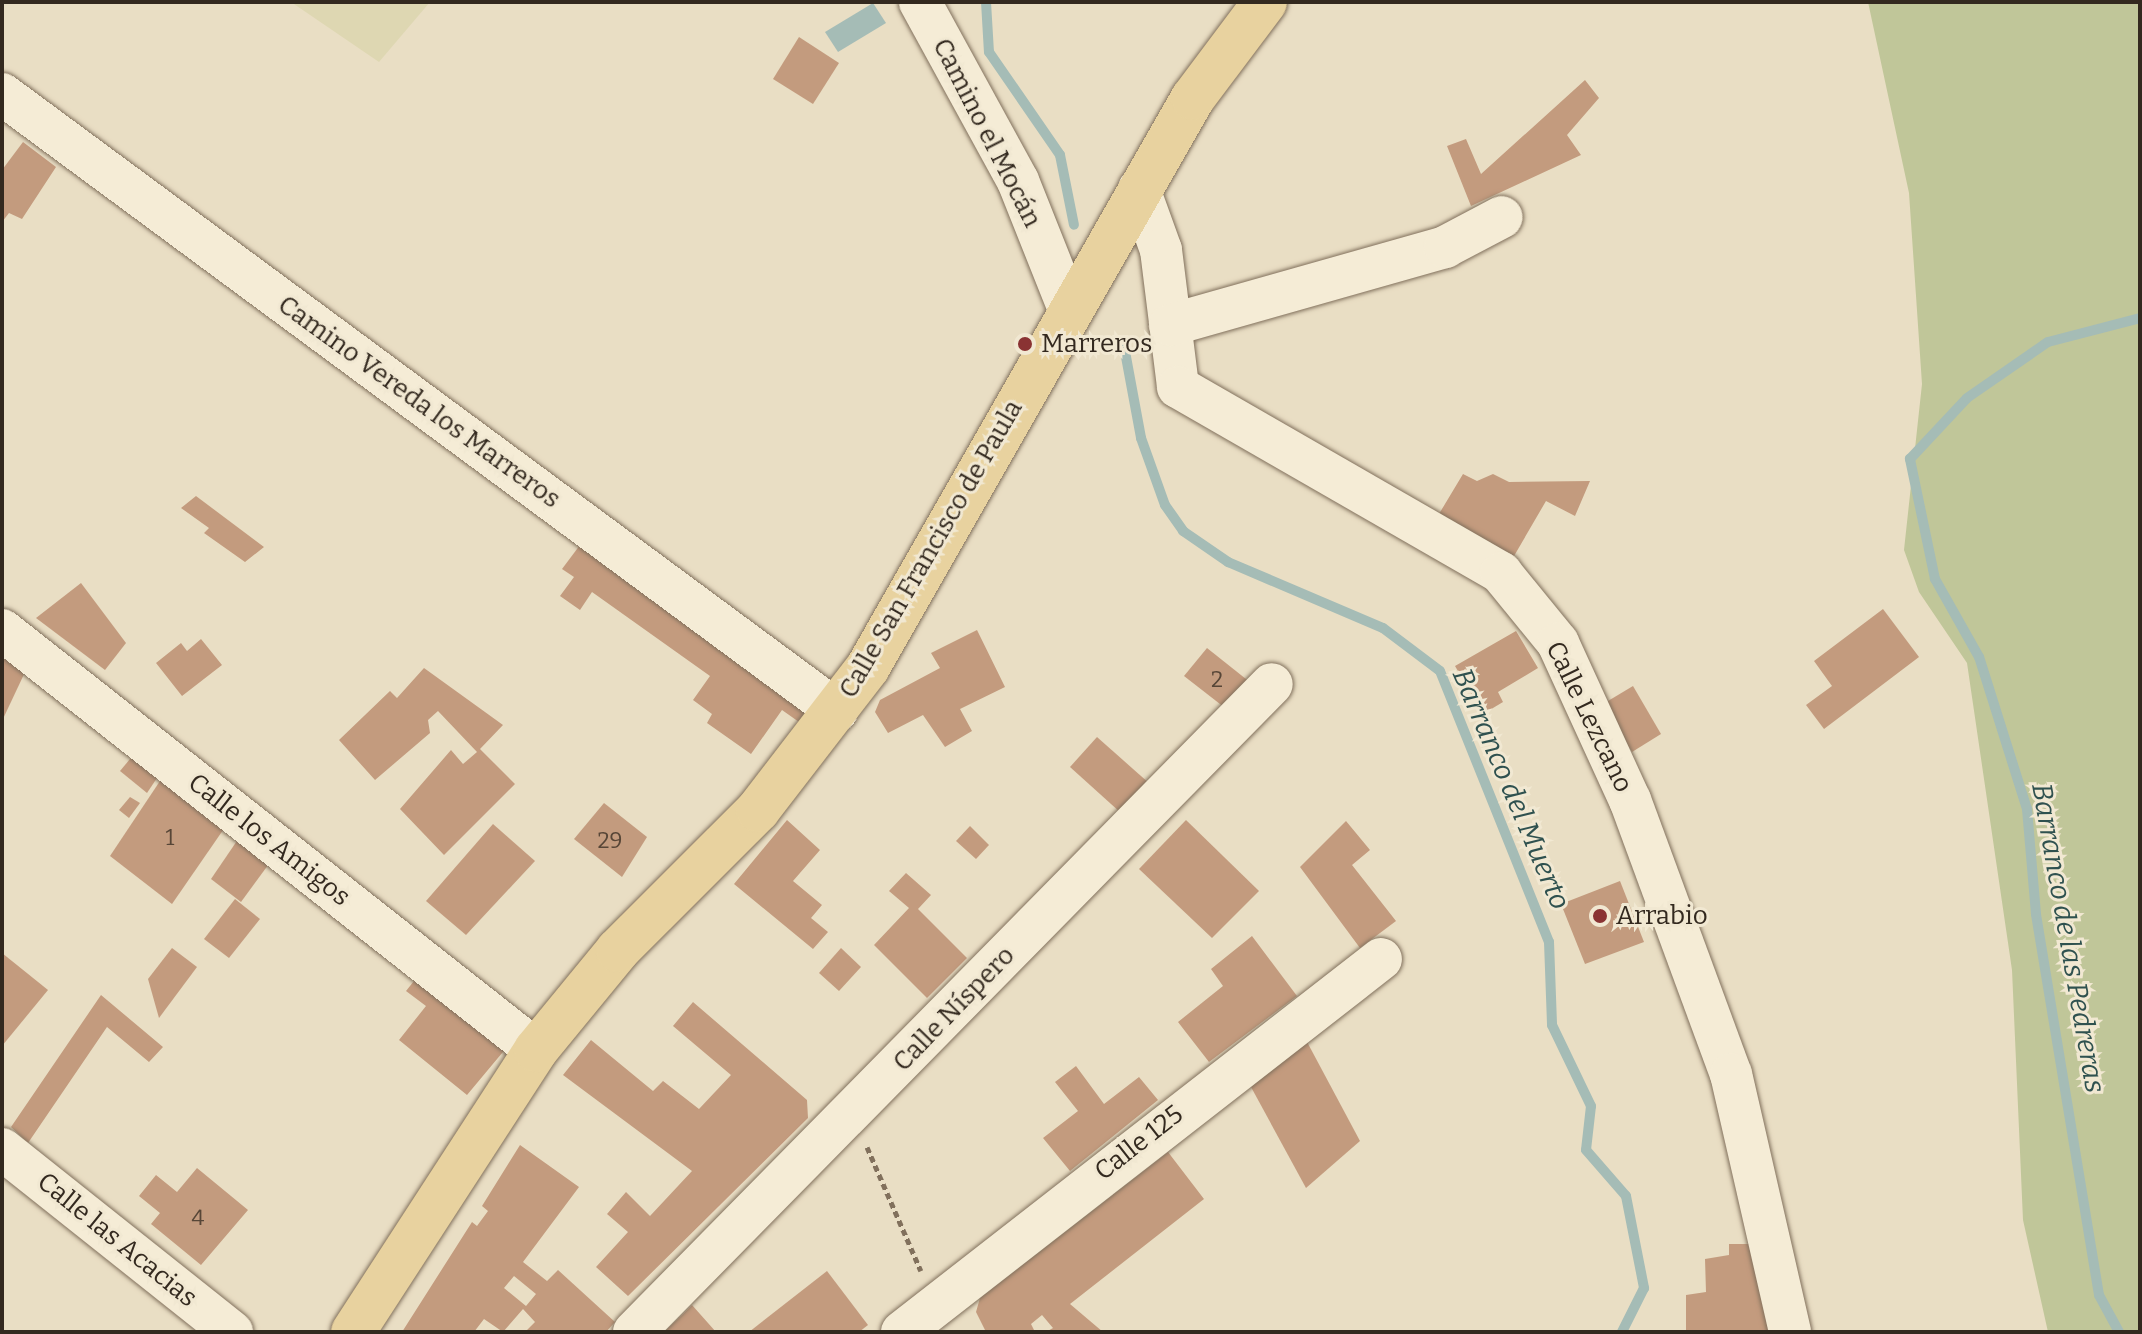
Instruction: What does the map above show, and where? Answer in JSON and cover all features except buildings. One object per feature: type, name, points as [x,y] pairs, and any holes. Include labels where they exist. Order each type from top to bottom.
[{"type":"main road","name":"Calle San Francisco de Paula","points":[[353,1332],[536,1050],[618,950],[758,810],[837,711],[1193,98],[1265,2]]},
{"type":"street","name":"Camino el Mocán","points":[[920,2],[1018,181],[1069,309]]},
{"type":"street","name":"Camino Vereda los Marreros","points":[[2,94],[837,711]]},
{"type":"street","name":"Calle Lezcano","points":[[1139,189],[1161,250],[1178,387],[1501,573],[1558,643],[1630,800],[1731,1074],[1790,1332]]},
{"type":"street","points":[[1170,325],[1445,247],[1502,217]]},
{"type":"street","name":"Calle los Amigos","points":[[2,630],[536,1050]]},
{"type":"street","name":"Calle Níspero","points":[[634,1332],[1272,684]]},
{"type":"street","name":"Calle 125","points":[[902,1332],[953,1316],[1150,1133],[1381,959]]},
{"type":"street","name":"Calle las Acacias","points":[[2,1149],[232,1332]]},
{"type":"path","points":[[842,1124],[881,1166],[910,1257],[953,1316]]},
{"type":"shaded area","points":[[291,2],[430,2],[379,62]]},
{"type":"green space","points":[[1868,2],[2140,2],[2140,1332],[2048,1332],[2023,1220],[2012,970],[1967,663],[1919,592],[1904,550],[1922,384],[1909,193]]},
{"type":"water","points":[[873,3],[886,23],[838,52],[825,32]]},
{"type":"waterway","name":"Barranco del Muerto","points":[[986,2],[989,52],[1060,155],[1074,225]]},
{"type":"waterway","name":"Barranco de las Pedreras","points":[[2119,1332],[2099,1295],[2036,914],[2027,809],[1979,657],[1935,579],[1910,459],[1967,398],[2048,342],[2140,318]]},
{"type":"waterway","name":"Barranco del Muerto","points":[[1124,346],[1141,438],[1165,505],[1183,531],[1228,562],[1383,628],[1440,671],[1549,942],[1552,1025],[1591,1106],[1586,1150],[1626,1196],[1644,1288],[1622,1332]]},
{"type":"place","name":"Marreros","points":[[1025,344]]},
{"type":"place","name":"Arrabio","points":[[1600,916]]}]
